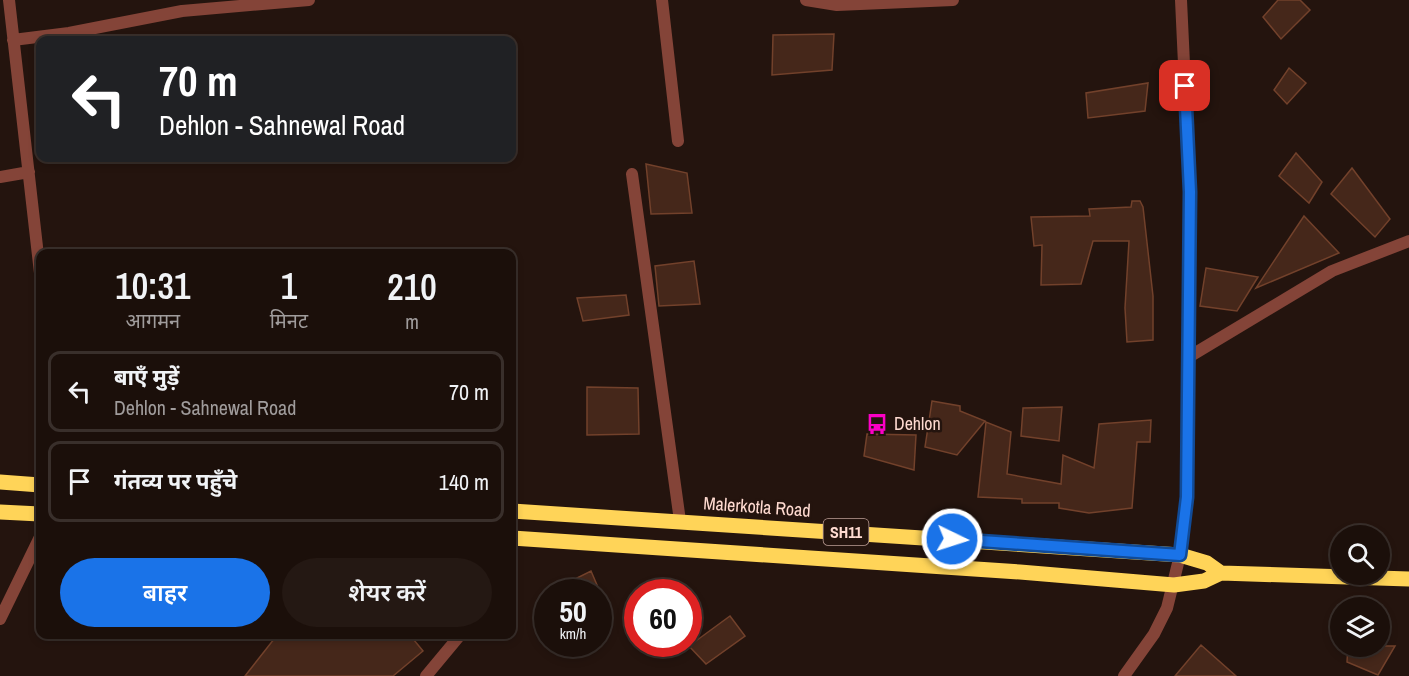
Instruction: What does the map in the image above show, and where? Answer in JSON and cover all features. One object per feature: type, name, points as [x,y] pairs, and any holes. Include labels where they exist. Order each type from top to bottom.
[{"type":"main road","points":[[0,482],[36,485]]},
{"type":"main road","name":"Malerkotla Road","points":[[516,511],[1180,555]]},
{"type":"main road","points":[[0,512],[36,514]]},
{"type":"main road","name":"SH11","points":[[516,538],[1009,571],[1174,585],[1204,581],[1221,573],[1409,579]]},
{"type":"main road","name":"SH11","points":[[1180,555],[1208,563],[1221,573]]},
{"type":"street","points":[[9,0],[37,249]]},
{"type":"street","points":[[45,36],[69,33],[189,5],[309,0]]},
{"type":"street","points":[[662,0],[678,141]]},
{"type":"street","points":[[806,0],[837,5],[953,0]]},
{"type":"street","points":[[1124,676],[1154,634],[1174,585],[1187,497],[1190,192],[1181,0]]},
{"type":"street","points":[[13,40],[36,37]]},
{"type":"street","points":[[0,177],[29,172]]},
{"type":"street","points":[[632,174],[680,521]]},
{"type":"street","points":[[1187,358],[1332,271],[1409,241]]},
{"type":"street","points":[[0,619],[36,545]]},
{"type":"street","points":[[426,676],[457,639]]},
{"type":"building","points":[[1278,0],[1300,0],[1310,10],[1281,39],[1263,17]]},
{"type":"building","points":[[834,34],[832,70],[772,75],[773,35]]},
{"type":"building","points":[[1289,68],[1306,83],[1287,104],[1274,90]]},
{"type":"building","points":[[1148,83],[1145,111],[1088,118],[1086,93]]},
{"type":"building","points":[[1296,153],[1322,182],[1309,203],[1279,176]]},
{"type":"building","points":[[646,164],[687,173],[692,213],[651,214]]},
{"type":"building","points":[[1352,168],[1390,219],[1375,237],[1331,194]]},
{"type":"building","points":[[1132,201],[1140,201],[1143,207],[1153,296],[1153,340],[1127,342],[1125,308],[1129,241],[1093,241],[1081,284],[1041,285],[1042,245],[1034,246],[1031,217],[1090,216],[1089,209],[1131,207]]},
{"type":"building","points":[[1304,216],[1339,253],[1256,288]]},
{"type":"building","points":[[694,261],[700,304],[659,306],[655,266]]},
{"type":"building","points":[[1206,268],[1258,277],[1237,311],[1200,306]]},
{"type":"building","points":[[626,295],[629,315],[583,321],[577,298]]},
{"type":"building","points":[[587,387],[638,388],[639,434],[587,435]]},
{"type":"building","points":[[932,401],[960,406],[960,411],[985,421],[957,455],[925,447]]},
{"type":"building","points":[[1062,407],[1059,441],[1021,436],[1023,408]]},
{"type":"building","points":[[1151,420],[1150,442],[1137,442],[1132,508],[1089,513],[1059,508],[1059,503],[1022,503],[1022,499],[978,497],[986,422],[1011,432],[1007,474],[1061,484],[1063,455],[1094,468],[1099,424]]},
{"type":"building","points":[[867,434],[916,435],[914,470],[864,456]]},
{"type":"building","points":[[591,571],[594,579],[575,579]]},
{"type":"building","points":[[730,616],[745,636],[706,664],[699,657],[702,657],[702,636]]},
{"type":"building","points":[[274,639],[413,639],[423,651],[393,676],[245,676]]},
{"type":"building","points":[[1201,645],[1236,676],[1175,676]]},
{"type":"building","points":[[1347,657],[1389,657],[1378,675],[1347,662]]},
{"type":"place","name":"Dehlon","points":[[877,424]]},
{"type":"route","points":[[952,539],[1180,555],[1187,497],[1190,192],[1185,86]]}]
